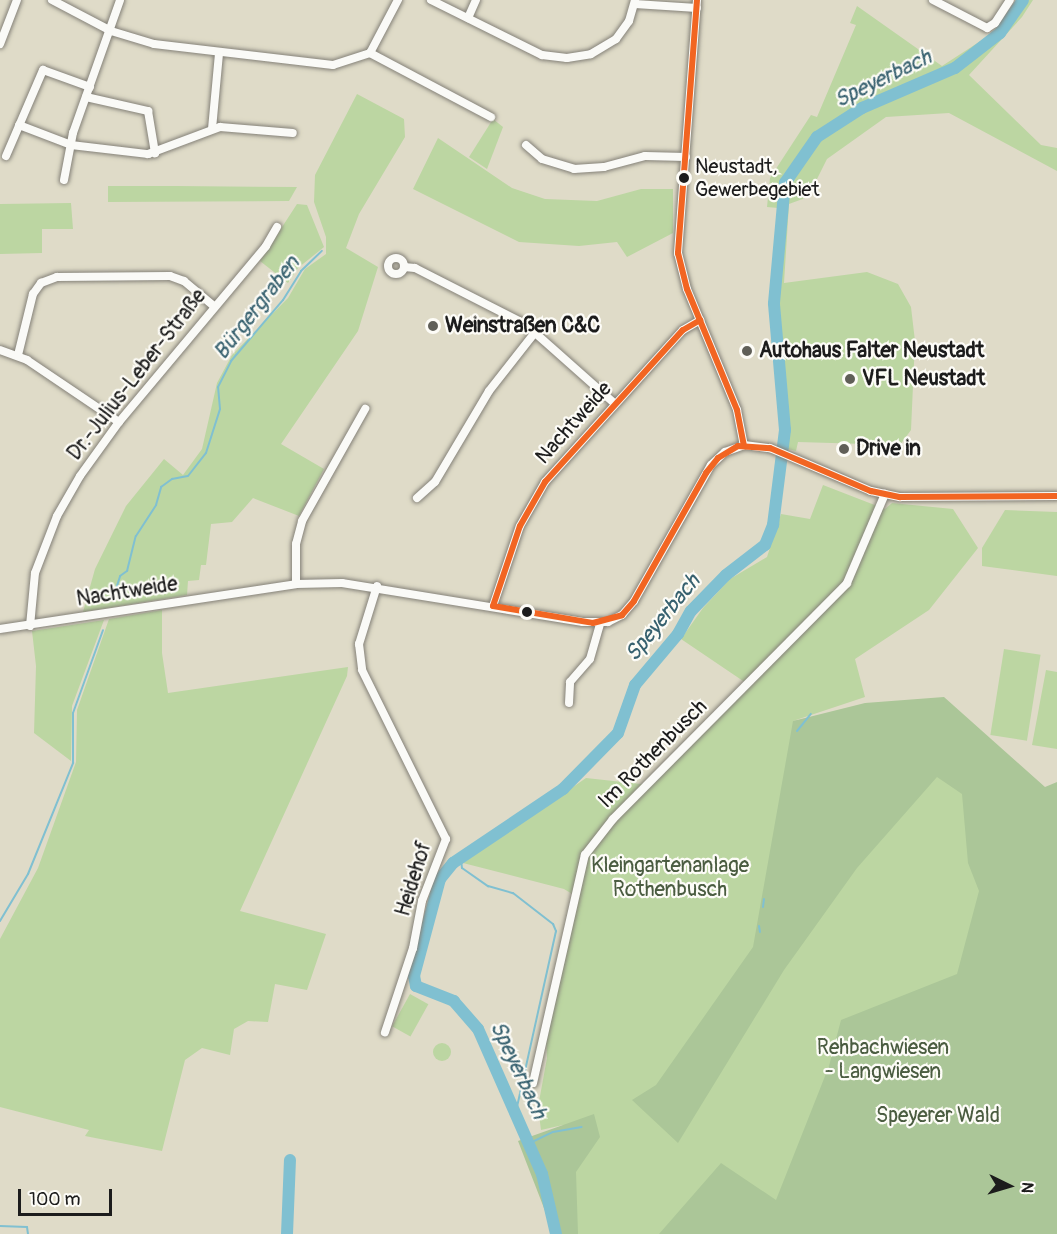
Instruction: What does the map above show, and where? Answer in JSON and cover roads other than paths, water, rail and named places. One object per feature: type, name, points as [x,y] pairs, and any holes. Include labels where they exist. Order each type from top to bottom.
[{"type":"street","points":[[0,44],[17,0]]},
{"type":"street","points":[[52,0],[111,31],[154,44],[333,65],[369,53],[398,0]]},
{"type":"street","points":[[64,180],[71,145],[120,0]]},
{"type":"street","points":[[431,0],[542,55],[575,58],[597,51],[616,39],[629,21],[635,2],[697,4],[678,253],[700,320],[737,410],[744,445]]},
{"type":"street","points":[[468,18],[477,0]]},
{"type":"street","points":[[933,0],[987,28],[995,23],[1010,0]]},
{"type":"street","points":[[212,129],[219,53]]},
{"type":"street","points":[[369,53],[491,117]]},
{"type":"street","points":[[6,156],[43,70],[90,87]]},
{"type":"street","points":[[86,97],[148,111],[155,153]]},
{"type":"street","points":[[19,125],[71,145],[155,153],[212,129],[293,133]]},
{"type":"street","points":[[526,145],[542,159],[574,169],[594,168],[645,156],[686,157]]},
{"type":"street","name":"Dr.-Julius-Leber-Straße","points":[[30,626],[32,588],[47,539],[80,476],[118,422],[266,246],[277,227]]},
{"type":"street","points":[[404,267],[415,268],[536,331],[615,404]]},
{"type":"street","points":[[18,355],[33,294],[41,283],[57,277],[170,276],[184,281],[214,306]]},
{"type":"street","name":"Nachtweide","points":[[493,606],[519,526],[552,473],[683,330],[700,320]]},
{"type":"street","points":[[417,498],[435,482],[489,391],[536,331]]},
{"type":"street","points":[[0,350],[18,355],[118,422]]},
{"type":"street","points":[[296,584],[296,544],[302,521],[365,409]]},
{"type":"street","points":[[569,703],[570,682],[590,659],[600,624],[615,619],[629,609],[706,473],[725,452],[744,445],[777,451],[885,494],[930,499],[1057,496]]},
{"type":"street","name":"Im Rothenbusch","points":[[533,1083],[585,855],[613,819],[847,583],[885,494]]},
{"type":"street","name":"Nachtweide","points":[[0,629],[296,584],[377,586],[600,624]]},
{"type":"street","name":"Heidehof","points":[[377,586],[359,644],[362,670],[446,839],[422,901],[413,948],[385,1032]]},
{"type":"waterway","name":"Speyerbach","points":[[556,1234],[542,1174],[478,1029],[454,1001],[416,986],[414,976],[440,879],[453,863],[563,789],[618,733],[635,685],[678,634],[691,611],[726,575],[765,545],[773,525],[785,430],[774,303],[785,183],[817,137],[862,108],[955,68],[1000,33],[1023,0]]},
{"type":"waterway","name":"Bürgergraben","points":[[113,598],[120,576],[127,571],[136,536],[156,505],[161,487],[172,479],[188,476],[206,453],[220,409],[218,387],[231,361],[283,300],[301,271],[322,251]]},
{"type":"waterway","name":"Bürgergraben","points":[[0,921],[28,874],[73,763],[73,713],[103,630]]},
{"type":"waterway","points":[[797,731],[811,714]]},
{"type":"waterway","points":[[461,859],[462,868],[488,886],[513,893],[553,924],[556,931],[515,1116]]},
{"type":"waterway","points":[[763,907],[764,899]]},
{"type":"waterway","points":[[759,926],[760,932]]},
{"type":"waterway","points":[[530,1143],[553,1132],[582,1127]]},
{"type":"waterway","points":[[287,1234],[290,1160]]},
{"type":"waterway","points":[[0,1226],[27,1227],[28,1234]]},
{"type":"place","name":"Neustadt, Gewerbegebiet","points":[[684,178]]},
{"type":"place","name":"Weinstraßen C&C","points":[[433,326]]},
{"type":"place","name":"Autohaus Falter Neustadt","points":[[747,351]]},
{"type":"place","name":"VFL Neustadt","points":[[850,379]]},
{"type":"place","name":"Drive in","points":[[844,449]]},
{"type":"park label","name":"Kleingartenanlage Rothenbusch","points":[[670,878]]},
{"type":"park label","name":"Rehbachwiesen - Langwiesen","points":[[883,1060]]},
{"type":"park label","name":"Speyerer Wald","points":[[938,1116]]}]
